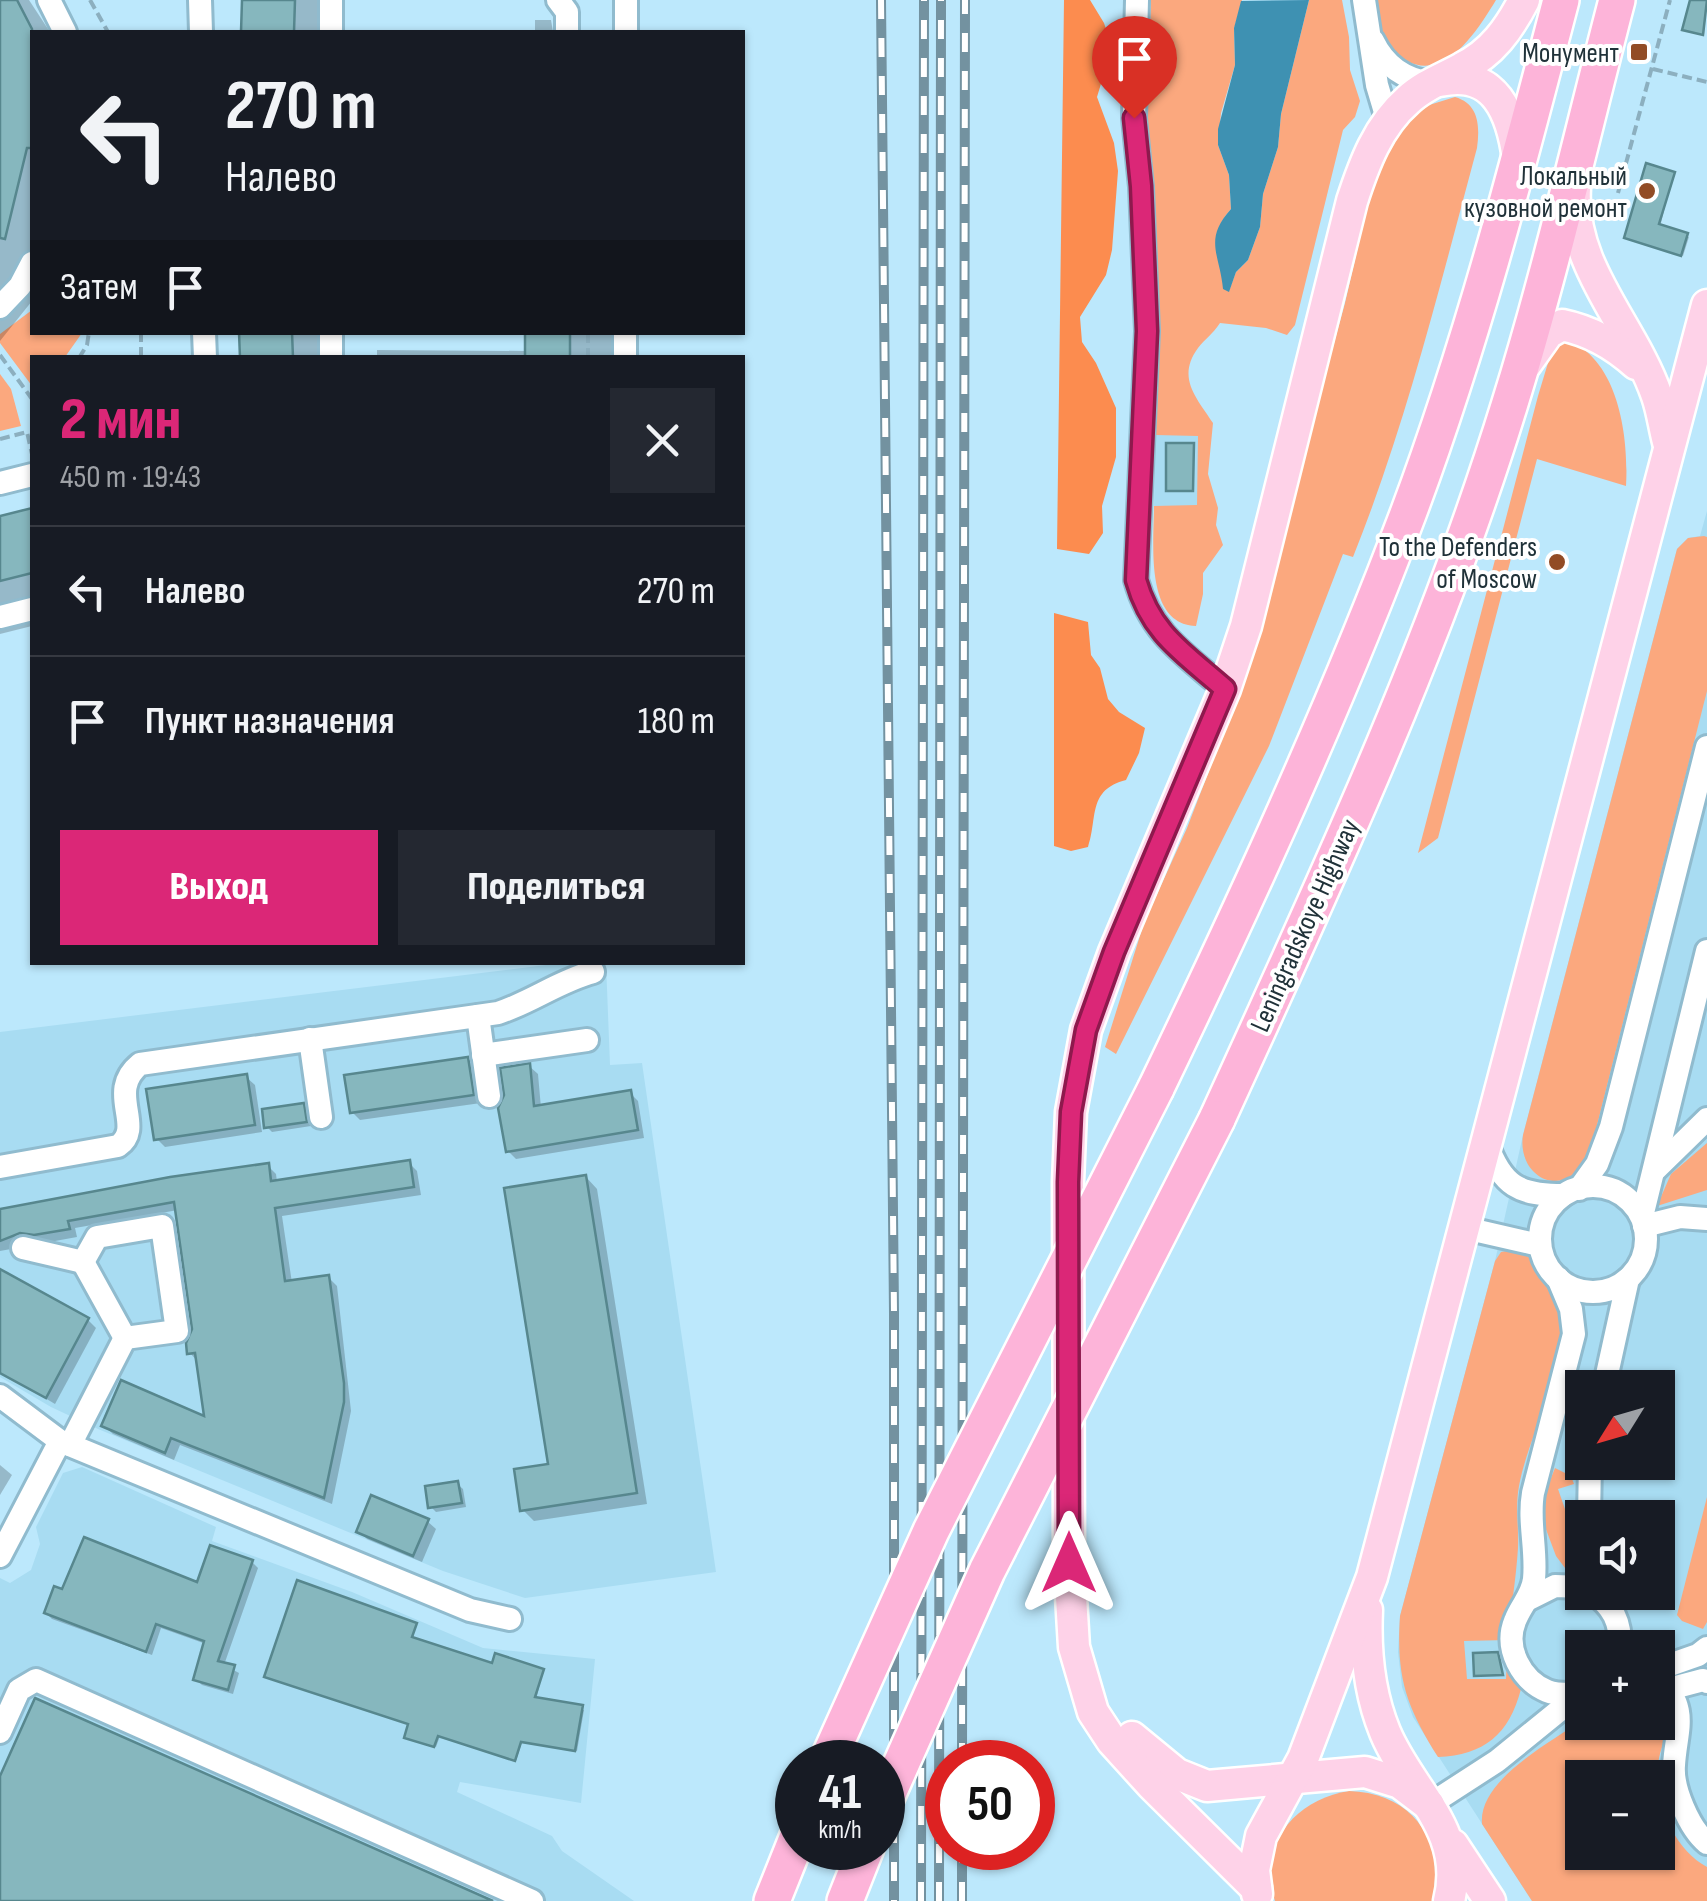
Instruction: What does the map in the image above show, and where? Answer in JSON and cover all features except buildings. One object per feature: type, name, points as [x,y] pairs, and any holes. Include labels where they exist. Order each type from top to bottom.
[{"type":"highway","points":[[837,1740],[930,1532],[1156,1088],[1262,869],[1408,512],[1472,326],[1561,0]]},
{"type":"highway","name":"Leningradskoye Highway","points":[[905,1755],[987,1570],[1216,1119],[1319,897],[1408,687],[1466,535],[1516,384],[1617,0]]},
{"type":"highway","points":[[772,1901],[784,1870]]},
{"type":"highway","points":[[845,1901],[857,1870]]},
{"type":"main road","points":[[1258,1897],[1112,1740],[1092,1712],[1074,1647],[1069,1563],[1071,1112],[1086,1030],[1114,952],[1225,689],[1246,626],[1364,164],[1388,122],[1406,102],[1482,56],[1508,28],[1524,0]]},
{"type":"main road","points":[[1432,83],[1464,80],[1490,90],[1514,126],[1518,163]]},
{"type":"main road","points":[[1577,155],[1574,204],[1578,234],[1590,269],[1657,396],[1669,450]]},
{"type":"main road","points":[[1258,1897],[1256,1852],[1268,1820],[1294,1776],[1372,1577],[1707,305]]},
{"type":"main road","points":[[1516,384],[1548,333],[1562,325],[1594,334],[1618,348],[1647,374]]},
{"type":"main road","points":[[1372,1577],[1366,1644],[1376,1708],[1396,1755],[1490,1901]]},
{"type":"main road","points":[[1074,1647],[1096,1694],[1114,1718],[1141,1747],[1176,1774],[1207,1786],[1221,1786],[1366,1772],[1383,1776],[1415,1793],[1428,1805]]},
{"type":"main road","points":[[1279,1806],[1310,1782],[1329,1774]]},
{"type":"main road","points":[[1447,1836],[1454,1870],[1449,1901]]},
{"type":"street","points":[[200,0],[201,30]]},
{"type":"street","points":[[331,0],[331,30]]},
{"type":"street","points":[[558,0],[567,12],[567,30]]},
{"type":"street","points":[[626,0],[626,30]]},
{"type":"street","points":[[1137,0],[1134,118],[1147,331],[1136,580],[1153,624],[1225,689]]},
{"type":"street","points":[[1364,0],[1377,84],[1388,122]]},
{"type":"street","points":[[1369,33],[1380,54],[1396,71],[1414,81],[1432,83]]},
{"type":"street","points":[[0,307],[20,286],[30,268]]},
{"type":"street","points":[[0,483],[30,476]]},
{"type":"street","points":[[0,617],[30,609]]},
{"type":"street","points":[[1628,1279],[1606,1292],[1576,1290],[1551,1273],[1539,1245],[1544,1215],[1596,1164],[1611,1128],[1707,746]]},
{"type":"street","points":[[1608,1370],[1628,1279],[1646,1249],[1643,1222],[1652,1172],[1707,952]]},
{"type":"street","points":[[0,1167],[124,1142],[129,1130],[124,1086],[128,1073],[140,1064],[478,1016],[520,1006],[555,984],[593,972]]},
{"type":"street","points":[[478,1016],[489,1096]]},
{"type":"street","points":[[310,1040],[321,1116]]},
{"type":"street","points":[[483,1055],[586,1040]]},
{"type":"street","points":[[1652,1172],[1707,1119]]},
{"type":"street","points":[[1486,1144],[1494,1166],[1507,1182],[1534,1195],[1571,1192],[1594,1185],[1623,1194],[1643,1222]]},
{"type":"street","points":[[1643,1222],[1707,1219]]},
{"type":"street","points":[[84,1262],[97,1237],[162,1226],[176,1331],[125,1338]]},
{"type":"street","points":[[1465,1228],[1539,1245]]},
{"type":"street","points":[[23,1248],[84,1262],[125,1338]]},
{"type":"street","points":[[1558,1278],[1571,1309],[1574,1334],[1533,1493],[1530,1510],[1535,1564],[1529,1599],[1514,1623],[1512,1651],[1525,1677],[1549,1693],[1565,1693]]},
{"type":"street","points":[[0,1556],[125,1338]]},
{"type":"street","points":[[0,1396],[65,1443],[470,1610],[510,1618]]},
{"type":"street","points":[[1529,1599],[1555,1586],[1565,1586]]},
{"type":"street","points":[[1675,1670],[1707,1648]]},
{"type":"street","points":[[0,1732],[19,1690],[36,1680],[532,1901]]},
{"type":"street","points":[[1675,1680],[1707,1682]]},
{"type":"street","points":[[1428,1805],[1496,1761],[1565,1705]]},
{"type":"street","points":[[1675,1705],[1680,1714],[1674,1778],[1692,1824],[1707,1843]]},
{"type":"path","points":[[90,0],[107,30]]},
{"type":"path","points":[[1618,193],[1670,0]]},
{"type":"path","points":[[1652,68],[1707,82]]},
{"type":"path","points":[[0,355],[30,395]]},
{"type":"path","points":[[0,439],[27,432],[30,445]]},
{"type":"shaded area","points":[[1064,0],[1090,0],[1112,47],[1097,97],[1114,143],[1118,171],[1112,250],[1106,275],[1080,317],[1082,342],[1116,408],[1116,457],[1102,506],[1103,533],[1089,554],[1057,549]]},
{"type":"shaded area","points":[[1151,0],[1242,0],[1234,29],[1235,65],[1221,113],[1218,145],[1229,175],[1231,209],[1219,229],[1216,249],[1229,291],[1236,272],[1248,260],[1260,227],[1263,194],[1278,147],[1281,114],[1309,0],[1342,0],[1350,70],[1360,101],[1355,117],[1343,130],[1295,325],[1287,335],[1266,328],[1220,323],[1192,359],[1191,387],[1213,423],[1208,474],[1223,545],[1203,573],[1196,626],[1179,622],[1168,611],[1160,597],[1154,559],[1154,506],[1197,505],[1198,436],[1155,435],[1147,92]]},
{"type":"shaded area","points":[[1309,0],[1281,114],[1278,147],[1263,194],[1260,227],[1248,260],[1236,272],[1229,292],[1223,289],[1215,248],[1222,220],[1231,209],[1229,175],[1218,145],[1218,129],[1235,65],[1234,28],[1241,1]]},
{"type":"shaded area","points":[[1376,0],[1496,0],[1460,49],[1435,64],[1421,66],[1398,55],[1387,42]]},
{"type":"shaded area","points":[[1455,97],[1473,110],[1477,148],[1390,457],[1353,557],[1343,554],[1269,746],[1116,1054],[1105,1047],[1144,923],[1187,828],[1239,693],[1345,303],[1374,178],[1398,129],[1426,106]]},
{"type":"shaded area","points":[[30,312],[30,335],[81,335],[66,355],[30,355],[30,383],[0,343],[0,334]]},
{"type":"shaded area","points":[[1561,338],[1580,347],[1607,378],[1622,421],[1626,486],[1537,459],[1438,838],[1418,853],[1538,396],[1554,343]]},
{"type":"shaded area","points":[[0,374],[11,389],[21,426],[0,431]]},
{"type":"shaded area","points":[[1155,435],[1198,435],[1198,506],[1154,506]]},
{"type":"shaded area","points":[[1707,511],[1707,1901],[1532,1901],[1413,1717],[1402,1687],[1398,1652],[1400,1616],[1677,549],[1688,538],[1700,536]]},
{"type":"shaded area","points":[[1704,536],[1707,691],[1591,1149],[1570,1177],[1546,1180],[1528,1164],[1523,1135],[1677,549],[1688,538]]},
{"type":"shaded area","points":[[1054,613],[1088,622],[1091,655],[1100,668],[1108,699],[1119,712],[1145,728],[1126,780],[1099,798],[1088,847],[1071,851],[1054,846]]},
{"type":"shaded area","points":[[546,965],[606,965],[610,1065],[642,1063],[716,1572],[525,1598],[443,1571],[98,1429],[0,1377],[0,1032]]},
{"type":"shaded area","points":[[1707,1143],[1707,1190],[1657,1206],[1671,1174]]},
{"type":"shaded area","points":[[1512,1250],[1536,1264],[1546,1279],[1557,1304],[1559,1356],[1519,1486],[1517,1560],[1507,1640],[1464,1641],[1467,1679],[1506,1679],[1507,1656],[1521,1689],[1509,1719],[1492,1740],[1469,1752],[1438,1757],[1405,1690],[1400,1616],[1495,1261],[1501,1252]]},
{"type":"shaded area","points":[[82,1467],[216,1527],[212,1541],[352,1592],[483,1648],[595,1659],[581,1803],[460,1782],[457,1792],[552,1836],[562,1851],[634,1901],[0,1901],[0,1578],[10,1583],[31,1570],[40,1544],[36,1527],[63,1473]]},
{"type":"shaded area","points":[[1555,1468],[1565,1473],[1565,1480],[1572,1480],[1574,1484],[1558,1489],[1565,1509],[1565,1568],[1556,1556],[1541,1516],[1543,1498]]},
{"type":"shaded area","points":[[1707,1497],[1707,1622],[1703,1629],[1677,1615]]},
{"type":"shaded area","points":[[1565,1731],[1565,1740],[1664,1740],[1659,1760],[1565,1760],[1565,1870],[1675,1870],[1675,1836],[1707,1867],[1707,1901],[1532,1901],[1482,1824],[1491,1792],[1535,1751]]},
{"type":"shaded area","points":[[1349,1791],[1391,1800],[1419,1824],[1434,1858],[1432,1901],[1275,1901],[1271,1862],[1285,1828],[1312,1804]]},
{"type":"railway","points":[[881,0],[894,1313],[894,1901]]},
{"type":"railway","points":[[921,1901],[924,0]]},
{"type":"railway","points":[[939,1901],[941,0]]},
{"type":"railway","points":[[962,1740],[965,0]]},
{"type":"railway","points":[[962,1870],[962,1901]]},
{"type":"place","name":"Монумент","points":[[1639,52]]},
{"type":"place","name":"Локальный кузовной ремонт","points":[[1647,191]]},
{"type":"place","name":"To the Defenders of Moscow","points":[[1557,562]]},
{"type":"route","points":[[1069,1563],[1071,1112],[1086,1030],[1114,952],[1225,689],[1153,624],[1136,580],[1147,331],[1134,118]]}]
